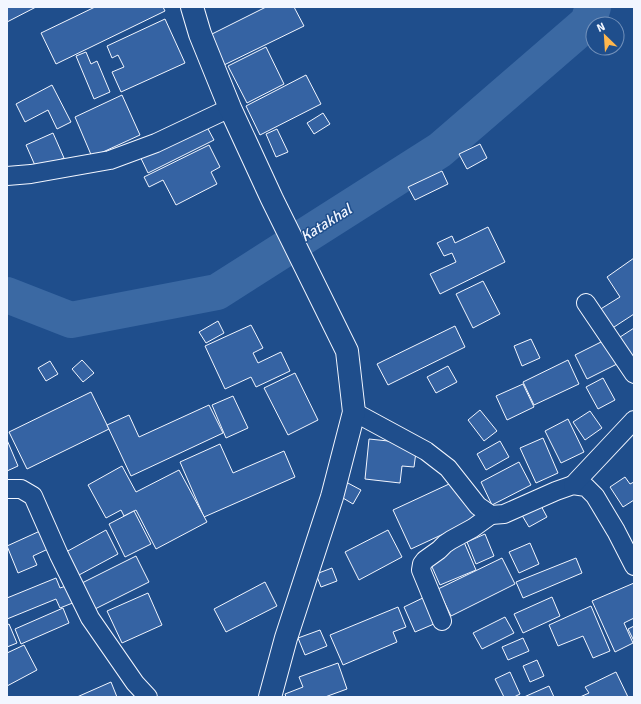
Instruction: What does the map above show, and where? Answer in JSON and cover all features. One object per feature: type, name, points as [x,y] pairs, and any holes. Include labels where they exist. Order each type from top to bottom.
[{"type":"street","points":[[192,7],[200,34],[230,108],[272,198],[347,351],[354,412],[332,497],[286,638],[270,697]]},
{"type":"street","points":[[7,176],[32,174],[110,160],[156,143],[230,108]]},
{"type":"street","points":[[586,303],[634,374]]},
{"type":"street","points":[[354,412],[426,451],[448,468],[478,506],[491,515]]},
{"type":"street","points":[[442,621],[421,570],[422,564],[425,560],[445,544],[473,528],[491,515],[504,514],[573,485],[634,420]]},
{"type":"street","points":[[573,485],[586,487],[595,496],[616,531],[634,566]]},
{"type":"street","points":[[7,489],[21,489],[33,496],[59,555],[90,618],[135,682],[148,697]]},
{"type":"building","points":[[7,7],[36,7],[7,22]]},
{"type":"building","points":[[95,7],[163,7],[165,11],[56,64],[41,33]]},
{"type":"building","points":[[266,7],[294,7],[304,26],[224,65],[210,35]]},
{"type":"building","points":[[165,19],[185,63],[121,92],[112,72],[124,67],[118,55],[112,58],[107,46]]},
{"type":"building","points":[[266,47],[284,84],[247,103],[228,66]]},
{"type":"building","points":[[86,52],[91,64],[97,61],[110,92],[94,99],[76,56]]},
{"type":"building","points":[[306,75],[321,104],[260,135],[246,106]]},
{"type":"building","points":[[52,85],[71,122],[57,129],[48,110],[25,122],[16,104]]},
{"type":"building","points":[[122,95],[140,135],[92,157],[75,117]]},
{"type":"building","points":[[323,113],[330,124],[314,134],[307,123]]},
{"type":"building","points":[[201,116],[214,140],[148,173],[136,148]]},
{"type":"building","points":[[277,129],[288,152],[276,157],[266,134]]},
{"type":"building","points":[[53,133],[64,158],[37,170],[26,145]]},
{"type":"building","points":[[480,144],[487,158],[467,169],[459,154]]},
{"type":"building","points":[[209,145],[220,167],[211,172],[217,184],[176,205],[163,180],[149,187],[144,177]]},
{"type":"building","points":[[442,171],[448,184],[415,200],[408,187]]},
{"type":"building","points":[[488,227],[505,262],[440,294],[430,274],[456,262],[452,253],[444,256],[437,243],[452,236],[455,243]]},
{"type":"building","points":[[634,258],[634,314],[611,329],[599,310],[620,297],[607,277]]},
{"type":"building","points":[[483,281],[500,314],[473,328],[456,294]]},
{"type":"building","points":[[218,321],[224,333],[206,343],[199,332]]},
{"type":"building","points":[[251,325],[263,348],[253,353],[258,363],[281,352],[290,371],[256,387],[251,377],[225,389],[205,346]]},
{"type":"building","points":[[455,326],[465,347],[388,385],[377,364]]},
{"type":"building","points":[[634,328],[634,360],[617,339]]},
{"type":"building","points":[[531,339],[540,358],[522,366],[514,346]]},
{"type":"building","points":[[607,339],[619,363],[587,379],[575,355]]},
{"type":"building","points":[[82,360],[94,373],[83,382],[72,369]]},
{"type":"building","points":[[568,360],[579,384],[534,405],[523,382]]},
{"type":"building","points":[[50,361],[58,374],[46,381],[38,368]]},
{"type":"building","points":[[448,366],[457,382],[436,393],[427,377]]},
{"type":"building","points":[[295,373],[318,420],[288,435],[264,388]]},
{"type":"building","points":[[603,378],[615,400],[598,409],[586,387]]},
{"type":"building","points":[[523,384],[534,407],[507,420],[496,396]]},
{"type":"building","points":[[91,392],[109,429],[27,469],[9,432]]},
{"type":"building","points":[[233,396],[248,428],[226,438],[212,405]]},
{"type":"building","points":[[209,405],[223,433],[131,476],[107,425],[129,415],[139,437]]},
{"type":"building","points":[[480,410],[497,431],[484,441],[468,420]]},
{"type":"building","points":[[590,411],[602,428],[585,440],[573,422]]},
{"type":"building","points":[[568,419],[584,452],[561,463],[545,431]]},
{"type":"building","points":[[543,438],[558,473],[536,483],[520,448]]},
{"type":"building","points":[[369,439],[417,444],[414,467],[402,466],[400,483],[365,479]]},
{"type":"building","points":[[7,440],[18,466],[7,471]]},
{"type":"building","points":[[500,441],[509,457],[486,470],[477,454]]},
{"type":"building","points":[[220,444],[233,473],[284,451],[295,477],[204,517],[180,462]]},
{"type":"building","points":[[519,462],[531,485],[492,505],[481,482]]},
{"type":"building","points":[[122,466],[136,492],[179,470],[207,522],[156,549],[136,510],[124,516],[121,510],[106,518],[88,485]]},
{"type":"building","points":[[625,477],[630,484],[634,482],[634,500],[623,507],[610,487]]},
{"type":"building","points":[[462,478],[480,517],[411,549],[393,510]]},
{"type":"building","points":[[346,482],[361,490],[353,504],[338,495]]},
{"type":"building","points":[[539,502],[547,517],[529,527],[520,512]]},
{"type":"building","points":[[134,511],[151,544],[125,557],[109,524]]},
{"type":"building","points":[[106,530],[118,554],[79,575],[66,552]]},
{"type":"building","points":[[388,530],[402,557],[359,580],[345,552]]},
{"type":"building","points":[[40,531],[48,549],[33,556],[37,565],[18,573],[7,546]]},
{"type":"building","points":[[485,534],[494,556],[476,564],[467,542]]},
{"type":"building","points":[[461,535],[476,570],[440,585],[429,560]]},
{"type":"building","points":[[530,543],[539,564],[519,573],[509,552]]},
{"type":"building","points":[[136,556],[149,582],[89,612],[76,586]]},
{"type":"building","points":[[502,558],[515,584],[451,616],[438,589]]},
{"type":"building","points":[[576,558],[582,573],[523,598],[516,582]]},
{"type":"building","points":[[332,568],[337,581],[321,587],[316,574]]},
{"type":"building","points":[[56,578],[60,588],[69,585],[75,602],[60,608],[56,599],[7,619],[7,598]]},
{"type":"building","points":[[265,582],[277,606],[226,632],[214,609]]},
{"type":"building","points":[[634,583],[634,618],[624,623],[633,643],[615,652],[592,601]]},
{"type":"building","points":[[148,593],[162,625],[122,643],[107,611]]},
{"type":"building","points":[[429,595],[441,621],[415,632],[404,607]]},
{"type":"building","points":[[552,597],[560,616],[523,633],[514,614]]},
{"type":"building","points":[[591,606],[610,651],[593,658],[583,636],[558,646],[549,625]]},
{"type":"building","points":[[398,607],[406,627],[393,632],[397,642],[343,665],[330,635]]},
{"type":"building","points":[[63,608],[69,623],[21,644],[15,629]]},
{"type":"building","points":[[505,617],[514,633],[482,649],[473,633]]},
{"type":"building","points":[[9,624],[17,643],[7,647],[7,625]]},
{"type":"building","points":[[634,626],[634,641],[628,629]]},
{"type":"building","points":[[320,630],[327,646],[305,655],[298,638]]},
{"type":"building","points":[[523,638],[529,651],[508,660],[502,647]]},
{"type":"building","points":[[24,645],[37,670],[7,686],[7,653]]},
{"type":"building","points":[[537,660],[544,676],[530,682],[523,666]]},
{"type":"building","points":[[338,663],[347,689],[325,697],[286,697],[285,694],[303,687],[299,677]]},
{"type":"building","points":[[510,672],[520,694],[514,697],[504,697],[495,679]]},
{"type":"building","points":[[616,672],[628,697],[580,697],[589,693],[585,687]]},
{"type":"building","points":[[111,682],[117,697],[77,697]]},
{"type":"building","points":[[549,686],[554,697],[524,697]]},
{"type":"waterway","name":"Katakhal","points":[[7,295],[71,320],[217,292],[440,150],[588,22],[593,7]]}]
